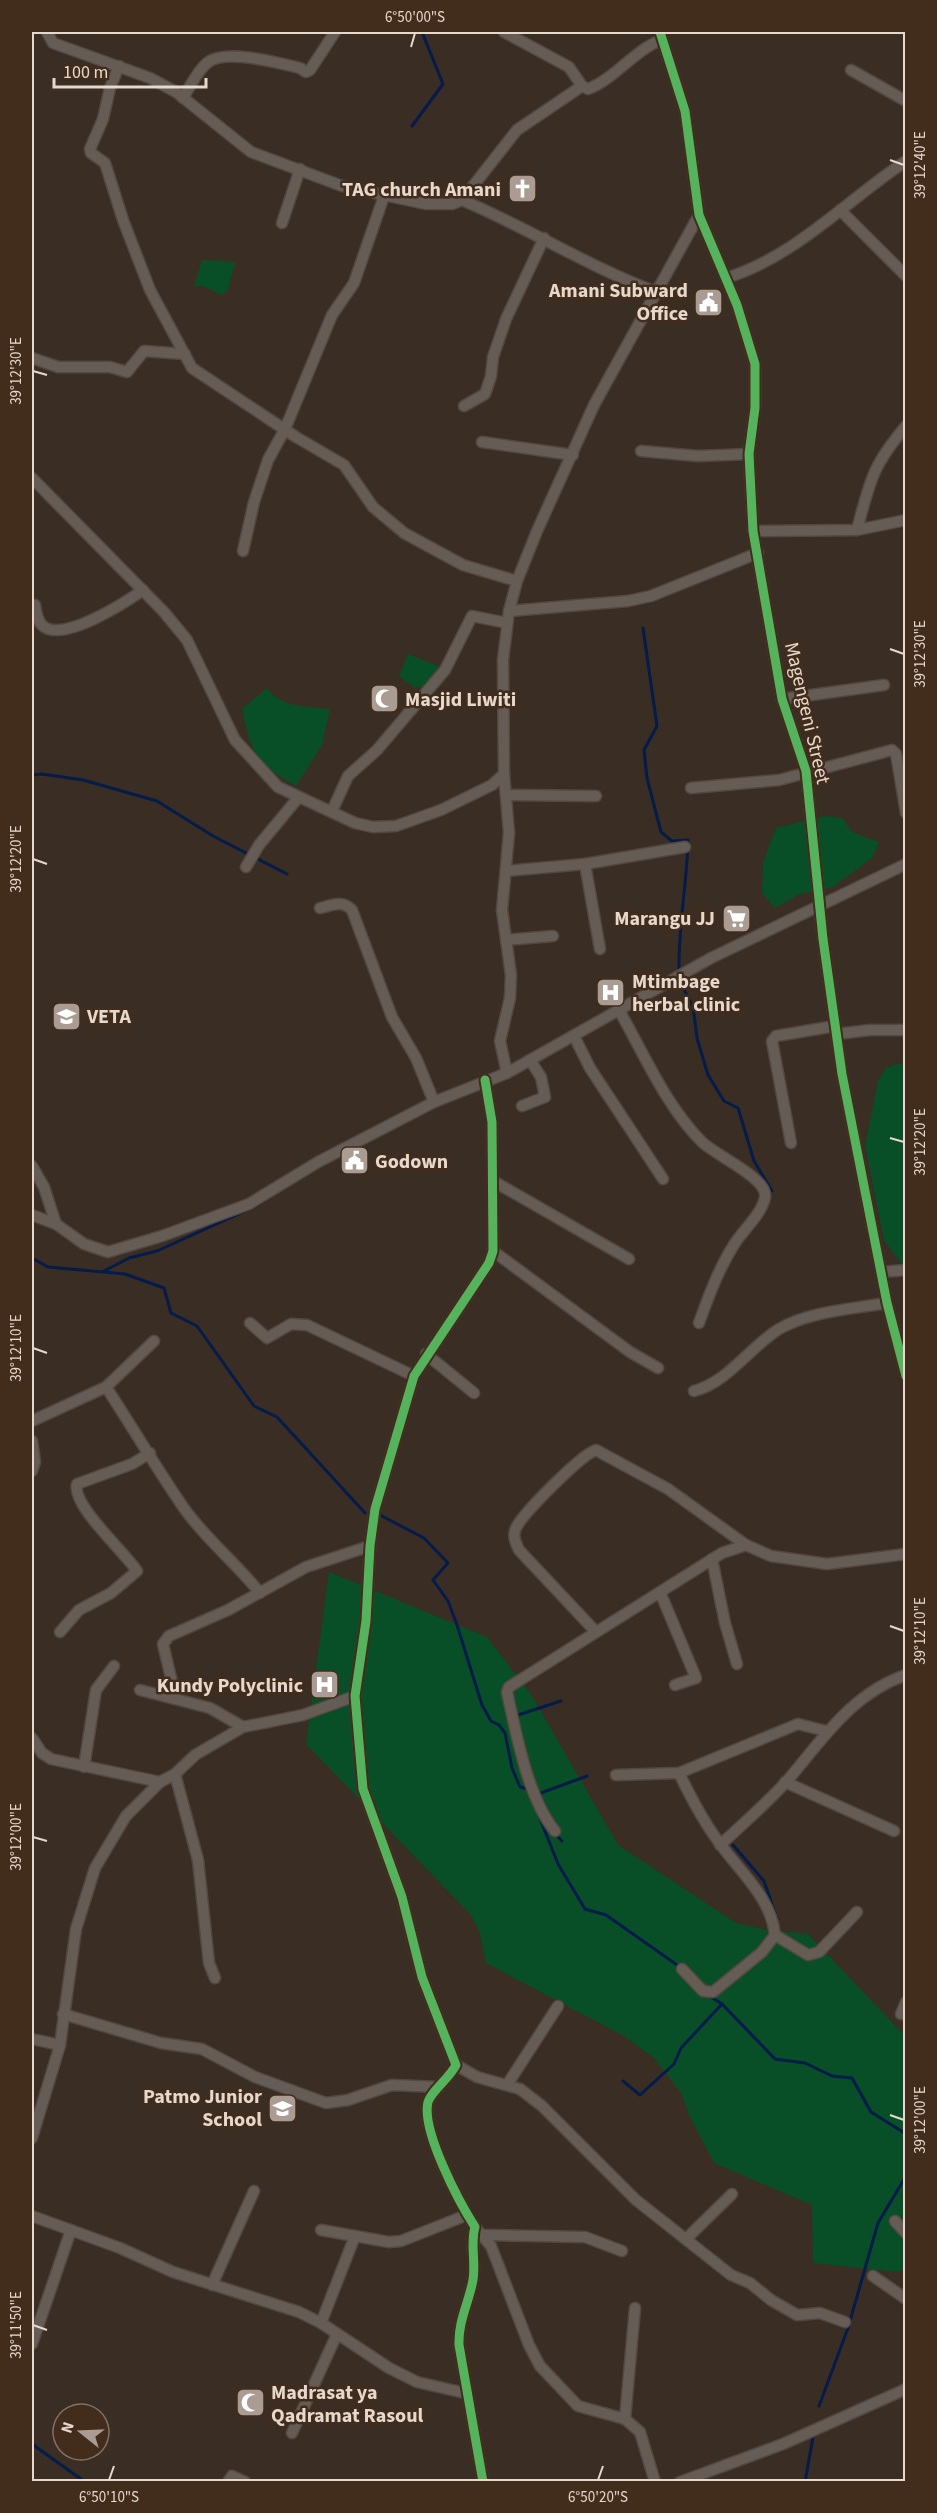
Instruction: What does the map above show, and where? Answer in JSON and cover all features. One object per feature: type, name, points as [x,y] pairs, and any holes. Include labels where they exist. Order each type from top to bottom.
[{"type":"street","points":[[47,32],[53,43],[150,78],[183,98],[251,153],[342,186],[426,204],[452,204],[462,200],[517,130],[582,86]]},
{"type":"street","points":[[183,98],[205,64],[220,58],[250,58],[300,68],[306,72],[310,70],[335,32]]},
{"type":"street","points":[[504,32],[569,67],[582,86],[588,90],[595,87],[660,36]]},
{"type":"street","name":"Magengeni Street","points":[[660,36],[685,111],[699,214],[726,278],[755,364],[756,399],[749,454],[753,531],[782,699],[806,771],[819,907],[836,1030],[886,1303],[906,1376]]},
{"type":"street","points":[[119,66],[110,88],[103,119],[90,149],[91,153],[105,163],[123,220],[150,290],[192,368],[344,465],[373,507],[404,533],[464,565],[517,581]]},
{"type":"street","points":[[851,70],[906,101]]},
{"type":"street","points":[[726,278],[768,262],[840,210],[869,185],[906,161]]},
{"type":"street","points":[[282,224],[300,169]]},
{"type":"street","points":[[243,551],[254,502],[268,460],[285,429],[332,315],[354,283],[384,195]]},
{"type":"street","points":[[462,200],[544,238],[617,277],[656,292]]},
{"type":"street","points":[[840,210],[906,276]]},
{"type":"street","points":[[507,1073],[500,1041],[510,998],[511,975],[502,910],[510,833],[508,795],[504,774],[503,660],[509,611],[517,581],[537,531],[594,405],[699,214]]},
{"type":"street","points":[[464,406],[485,393],[491,376],[493,357],[506,319],[544,238]]},
{"type":"street","points":[[32,358],[58,367],[105,367],[127,372],[144,351],[185,354]]},
{"type":"street","points":[[857,530],[870,478],[879,460],[906,426]]},
{"type":"street","points":[[482,442],[573,455]]},
{"type":"street","points":[[641,451],[698,456],[749,454]]},
{"type":"street","points":[[32,478],[130,581],[142,590],[187,640],[235,740],[278,787],[355,822],[373,826],[396,826],[441,810],[492,785],[504,774]]},
{"type":"street","points":[[753,531],[857,530],[906,520]]},
{"type":"street","points":[[509,611],[639,598],[672,589],[758,553]]},
{"type":"street","points":[[35,605],[39,621],[43,626],[46,629],[58,629],[99,618],[142,590]]},
{"type":"street","points":[[332,811],[348,776],[376,750],[445,670],[472,616],[507,623]]},
{"type":"street","points":[[782,699],[884,685]]},
{"type":"street","points":[[691,788],[779,780],[892,750],[896,754],[906,813]]},
{"type":"street","points":[[508,795],[596,796]]},
{"type":"street","points":[[246,867],[259,845],[298,798]]},
{"type":"street","points":[[506,871],[585,864],[685,847]]},
{"type":"street","points":[[585,864],[600,949]]},
{"type":"street","points":[[32,1215],[56,1224],[84,1244],[108,1252],[162,1236],[249,1204],[318,1162],[434,1102],[507,1073],[711,958],[906,864]]},
{"type":"street","points":[[320,908],[339,903],[346,904],[352,910],[392,1017],[416,1058],[434,1102]]},
{"type":"street","points":[[506,940],[553,936]]},
{"type":"street","points":[[619,1010],[676,1110],[693,1132],[704,1144],[745,1171],[764,1188],[766,1196],[761,1208],[736,1242],[719,1272],[699,1323]]},
{"type":"street","points":[[791,1143],[772,1041],[776,1036],[836,1030],[906,1030]]},
{"type":"street","points":[[574,1036],[590,1068],[663,1179]]},
{"type":"street","points":[[522,1106],[544,1096],[541,1077],[530,1060]]},
{"type":"street","points":[[485,1080],[492,1122],[493,1251],[489,1263],[426,1354],[414,1376],[375,1509],[370,1546],[366,1621],[355,1696],[363,1789],[402,1897],[422,1977],[456,2065],[477,2077],[520,2089],[542,2106],[636,2200],[730,2275],[750,2283],[771,2300],[796,2315],[820,2313],[845,2322]]},
{"type":"street","points":[[32,1166],[44,1187],[56,1224]]},
{"type":"street","points":[[493,1180],[629,1259]]},
{"type":"street","points":[[493,1251],[630,1352],[658,1368]]},
{"type":"street","points":[[881,1272],[906,1270]]},
{"type":"street","points":[[694,1391],[716,1381],[778,1330],[793,1322],[886,1303]]},
{"type":"street","points":[[250,1323],[267,1338],[291,1324],[307,1325],[414,1376]]},
{"type":"street","points":[[32,1421],[106,1387],[154,1341]]},
{"type":"street","points":[[426,1354],[474,1394]]},
{"type":"street","points":[[106,1387],[187,1512],[216,1546],[240,1567],[260,1593]]},
{"type":"street","points":[[32,1441],[35,1462],[32,1472]]},
{"type":"street","points":[[596,1632],[519,1550],[514,1540],[515,1529],[522,1519],[590,1452],[601,1451],[668,1489],[746,1545],[771,1556],[827,1564],[906,1554]]},
{"type":"street","points":[[60,1632],[79,1610],[111,1593],[137,1571],[96,1522],[76,1491],[77,1484],[92,1476],[125,1467],[150,1453]]},
{"type":"street","points":[[555,1831],[545,1816],[526,1769],[516,1736],[508,1689],[712,1559],[746,1545]]},
{"type":"street","points":[[176,1699],[163,1644],[175,1632],[207,1621],[306,1567],[370,1546]]},
{"type":"street","points":[[712,1559],[725,1623],[737,1664]]},
{"type":"street","points":[[660,1592],[696,1678],[675,1685]]},
{"type":"street","points":[[84,1767],[96,1690],[114,1666]]},
{"type":"street","points":[[720,1845],[785,1782],[826,1731],[879,1686],[906,1675]]},
{"type":"street","points":[[140,1689],[210,1708],[243,1726]]},
{"type":"street","points":[[32,2138],[60,2045],[76,1929],[95,1868],[126,1816],[160,1782],[175,1774],[195,1755],[243,1726],[303,1715],[355,1696]]},
{"type":"street","points":[[616,1775],[679,1773],[788,1726],[806,1725],[826,1731]]},
{"type":"street","points":[[32,1738],[47,1757],[160,1782]]},
{"type":"street","points":[[679,1773],[720,1845],[762,1897],[773,1920],[775,1935],[762,1953],[713,1992],[703,1991],[682,1968]]},
{"type":"street","points":[[175,1774],[198,1860],[210,1971],[215,1978]]},
{"type":"street","points":[[785,1782],[894,1831]]},
{"type":"street","points":[[775,1935],[808,1954],[813,1954],[819,1952],[857,1912]]},
{"type":"street","points":[[902,2014],[906,2002]]},
{"type":"street","points":[[507,2085],[558,2006]]},
{"type":"street","points":[[63,2014],[161,2043],[202,2049],[255,2077],[326,2103],[348,2100],[392,2085],[439,2086]]},
{"type":"street","points":[[32,2039],[60,2045]]},
{"type":"street","points":[[456,2065],[449,2078],[428,2100],[429,2126],[437,2152],[467,2215],[483,2235],[498,2261],[521,2326],[540,2366],[578,2406],[625,2419],[640,2432],[656,2481]]},
{"type":"street","points":[[212,2285],[254,2192]]},
{"type":"street","points":[[686,2239],[732,2194]]},
{"type":"street","points":[[321,2230],[389,2242],[401,2241],[467,2215]]},
{"type":"street","points":[[32,2216],[120,2248],[172,2272],[283,2306],[321,2323],[389,2368],[417,2382],[465,2393]]},
{"type":"street","points":[[895,2221],[906,2233]]},
{"type":"street","points":[[475,2227],[474,2278],[458,2329],[465,2393],[483,2481]]},
{"type":"street","points":[[32,2344],[70,2230]]},
{"type":"street","points":[[483,2235],[585,2237],[622,2251]]},
{"type":"street","points":[[321,2323],[355,2236]]},
{"type":"street","points":[[873,2276],[906,2299]]},
{"type":"street","points":[[625,2419],[635,2308]]},
{"type":"street","points":[[292,2433],[337,2334]]},
{"type":"street","points":[[680,2481],[783,2444],[906,2389]]},
{"type":"street","points":[[228,2481],[232,2476],[245,2481]]},
{"type":"green space","points":[[202,260],[235,262],[228,290],[222,295],[203,286],[194,286]]},
{"type":"green space","points":[[408,654],[443,668],[435,684],[415,688],[399,676]]},
{"type":"green space","points":[[267,688],[279,699],[287,702],[330,709],[322,745],[296,786],[264,764],[257,756],[249,737],[242,709]]},
{"type":"green space","points":[[826,816],[842,818],[852,832],[879,842],[872,858],[833,887],[800,894],[775,908],[762,893],[763,863],[776,828]]},
{"type":"green space","points":[[905,1062],[905,1265],[903,1266],[884,1240],[865,1146],[878,1081],[886,1068]]},
{"type":"green space","points":[[329,1572],[487,1637],[532,1696],[618,1845],[736,1923],[767,1930],[808,1934],[905,2036],[905,2269],[897,2272],[813,2263],[812,2205],[714,2163],[690,2117],[681,2093],[654,2058],[622,2035],[486,1963],[480,1933],[471,1915],[306,1744]]},
{"type":"waterway","points":[[412,126],[443,84],[422,32]]},
{"type":"waterway","points":[[643,628],[657,726],[644,750],[647,778],[661,832],[672,841],[688,840],[679,972]]},
{"type":"waterway","points":[[32,775],[42,774],[83,780],[157,801],[213,836],[287,874]]},
{"type":"waterway","points":[[680,982],[693,1007],[697,1038],[708,1075],[724,1101],[738,1108],[754,1161],[772,1191]]},
{"type":"waterway","points":[[104,1271],[129,1258],[157,1251],[256,1206],[270,1197]]},
{"type":"waterway","points":[[32,1258],[48,1267],[125,1274],[164,1288],[171,1313],[197,1326],[254,1406],[277,1417],[365,1513]]},
{"type":"waterway","points":[[378,1514],[424,1538],[448,1563],[433,1580],[448,1601],[482,1705],[491,1721],[499,1725],[505,1733],[512,1768],[520,1787],[528,1789]]},
{"type":"waterway","points":[[515,1716],[561,1701]]},
{"type":"waterway","points":[[538,1794],[587,1776]]},
{"type":"waterway","points":[[537,1811],[558,1864],[585,1909],[606,1915],[680,1967]]},
{"type":"waterway","points":[[555,1834],[562,1841]]},
{"type":"waterway","points":[[733,1845],[764,1881],[777,1919]]},
{"type":"waterway","points":[[708,1995],[722,2004],[775,2059],[805,2063],[832,2076],[852,2078],[871,2112],[906,2134]]},
{"type":"waterway","points":[[623,2081],[640,2095],[674,2064],[681,2048],[722,2004]]},
{"type":"waterway","points":[[819,2406],[848,2328],[878,2223],[906,2176]]},
{"type":"waterway","points":[[805,2482],[813,2437]]},
{"type":"waterway","points":[[32,2444],[85,2482]]},
{"type":"cycle path","points":[[660,32],[685,111],[699,215],[737,305],[755,364],[755,408],[749,454],[753,531],[782,699],[806,771],[823,939],[842,1074],[887,1303],[906,1376]]},
{"type":"cycle path","points":[[483,2482],[459,2345],[462,2320],[473,2280],[475,2227],[443,2166],[430,2130],[427,2114],[430,2098],[456,2065],[422,1977],[402,1897],[363,1789],[355,1696],[366,1621],[370,1546],[375,1509],[414,1376],[489,1263],[493,1251],[492,1122],[485,1080]]},
{"type":"place","name":"TAG church Amani","points":[[522,189]]},
{"type":"place","name":"Amani Subward Office","points":[[709,302]]},
{"type":"place","name":"Masjid Liwiti","points":[[384,699]]},
{"type":"place","name":"Marangu JJ","points":[[736,918]]},
{"type":"place","name":"Mtimbage herbal clinic","points":[[611,992]]},
{"type":"place","name":"VETA","points":[[66,1016]]},
{"type":"place","name":"Godown","points":[[354,1161]]},
{"type":"place","name":"Kundy Polyclinic","points":[[324,1685]]},
{"type":"place","name":"Patmo Junior School","points":[[283,2108]]},
{"type":"place","name":"Madrasat ya Qadramat Rasoul","points":[[250,2403]]}]
